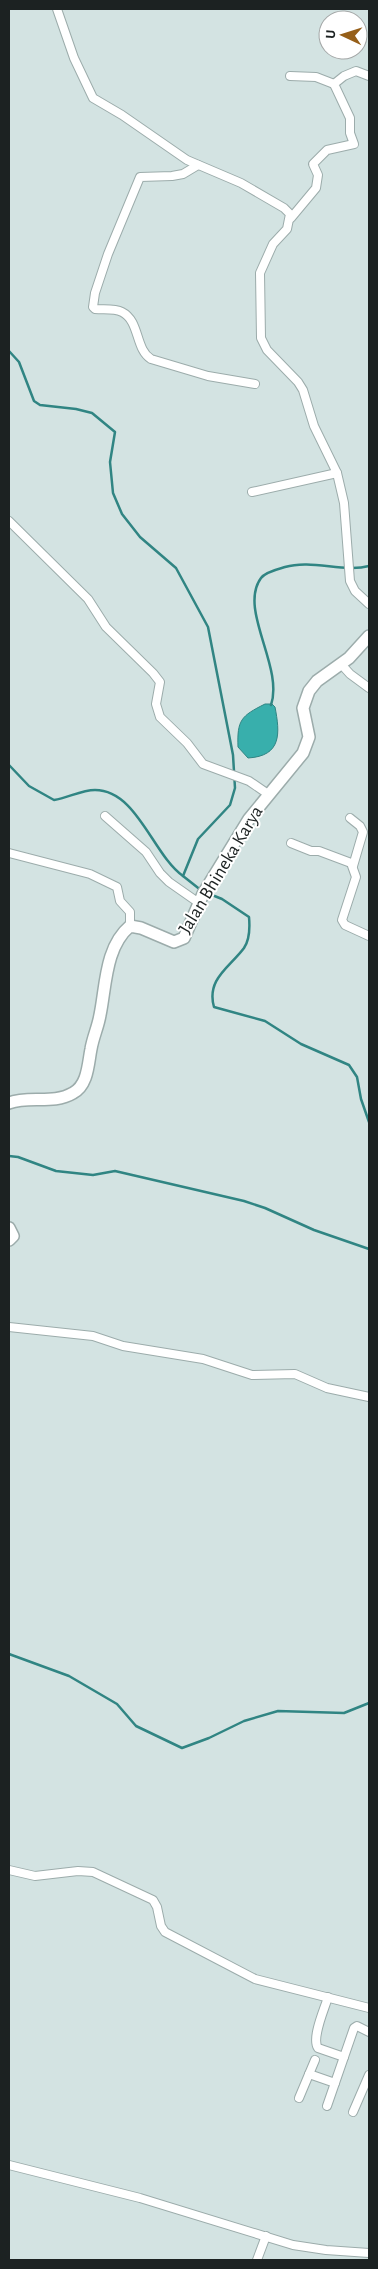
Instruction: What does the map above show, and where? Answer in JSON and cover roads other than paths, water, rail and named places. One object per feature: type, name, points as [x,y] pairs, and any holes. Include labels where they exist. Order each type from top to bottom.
[{"type":"street","points":[[57,9],[74,58],[93,98],[198,165],[241,184],[284,208],[290,218]]},
{"type":"street","points":[[334,84],[344,76],[356,71],[369,76]]},
{"type":"street","points":[[290,76],[316,78],[334,84],[350,118],[350,133],[354,144],[327,150],[313,164],[318,175],[316,188],[290,218],[287,229],[268,254],[260,273],[261,338],[267,350],[298,382],[306,398],[314,426],[337,473],[343,496],[350,581],[356,591],[369,604]]},
{"type":"street","points":[[198,165],[183,174],[140,177],[108,254],[95,293],[93,307],[95,309],[117,310],[125,314],[134,327],[144,353],[152,359],[213,377],[255,384]]},
{"type":"street","points":[[252,492],[337,473]]},
{"type":"street","points":[[9,521],[88,599],[106,626],[153,673],[160,682],[156,704],[160,717],[187,743],[203,764],[248,781],[268,794]]},
{"type":"street","name":"Jalan Bhineka Karya","points":[[130,926],[141,928],[165,939],[178,941],[184,938],[199,902],[241,830],[268,794],[298,762],[308,742],[309,733],[303,708],[308,691],[317,681],[341,664],[369,636]]},
{"type":"street","points":[[341,664],[350,674],[369,688]]},
{"type":"street","points":[[105,816],[146,852],[160,873],[169,882],[199,902]]},
{"type":"street","points":[[350,818],[360,826],[363,832],[353,866],[356,877],[342,920],[345,925],[369,936]]},
{"type":"street","points":[[291,843],[311,852],[319,851],[346,860],[353,866]]},
{"type":"street","points":[[9,853],[90,874],[112,884],[118,889],[120,901],[130,912],[130,926],[119,939],[106,974],[100,1016],[82,1083],[68,1096],[48,1100],[20,1100],[9,1104]]},
{"type":"street","points":[[9,1228],[13,1236],[9,1240]]},
{"type":"street","points":[[9,1326],[93,1336],[131,1348],[211,1361],[252,1375],[296,1374],[327,1388],[369,1397]]},
{"type":"street","points":[[9,1870],[41,1876],[78,1870],[93,1872],[150,1898],[157,1907],[161,1926],[165,1932],[236,1971],[255,1979],[369,2008]]},
{"type":"street","points":[[328,1997],[316,2036],[316,2044],[318,2048],[344,2057]]},
{"type":"street","points":[[327,2106],[354,2028],[357,2026],[369,2032]]},
{"type":"street","points":[[299,2098],[315,2060]]},
{"type":"street","points":[[309,2074],[335,2083]]},
{"type":"street","points":[[353,2112],[369,2075]]},
{"type":"street","points":[[9,2166],[140,2198],[309,2248],[369,2253]]},
{"type":"street","points":[[257,2260],[266,2236]]},
{"type":"water","points":[[265,704],[272,704],[275,707],[278,726],[276,741],[273,748],[267,753],[248,758],[238,747],[238,731],[242,720],[246,716]]},
{"type":"waterway","points":[[9,351],[19,362],[34,401],[40,405],[76,409],[92,413],[115,432],[110,462],[113,493],[122,514],[140,537],[176,568],[208,627],[233,755],[235,788],[230,805],[198,839],[183,876],[202,891]]},
{"type":"waterway","points":[[271,705],[273,690],[272,673],[257,622],[255,606],[255,591],[261,578],[272,571],[295,565],[306,564],[349,568],[369,566]]},
{"type":"waterway","points":[[9,765],[29,786],[54,800],[95,790],[110,793],[122,800],[144,825],[162,854],[183,876]]},
{"type":"waterway","points":[[207,893],[222,899],[249,917],[249,933],[246,945],[216,981],[212,997],[214,1007],[265,1021],[301,1044],[349,1065],[357,1077],[361,1099],[369,1122]]},
{"type":"waterway","points":[[9,1156],[18,1157],[56,1171],[93,1175],[115,1171],[244,1201],[265,1208],[314,1230],[369,1249]]},
{"type":"waterway","points":[[9,1654],[69,1676],[117,1704],[136,1726],[182,1748],[209,1738],[244,1721],[278,1711],[344,1713],[369,1703]]}]
